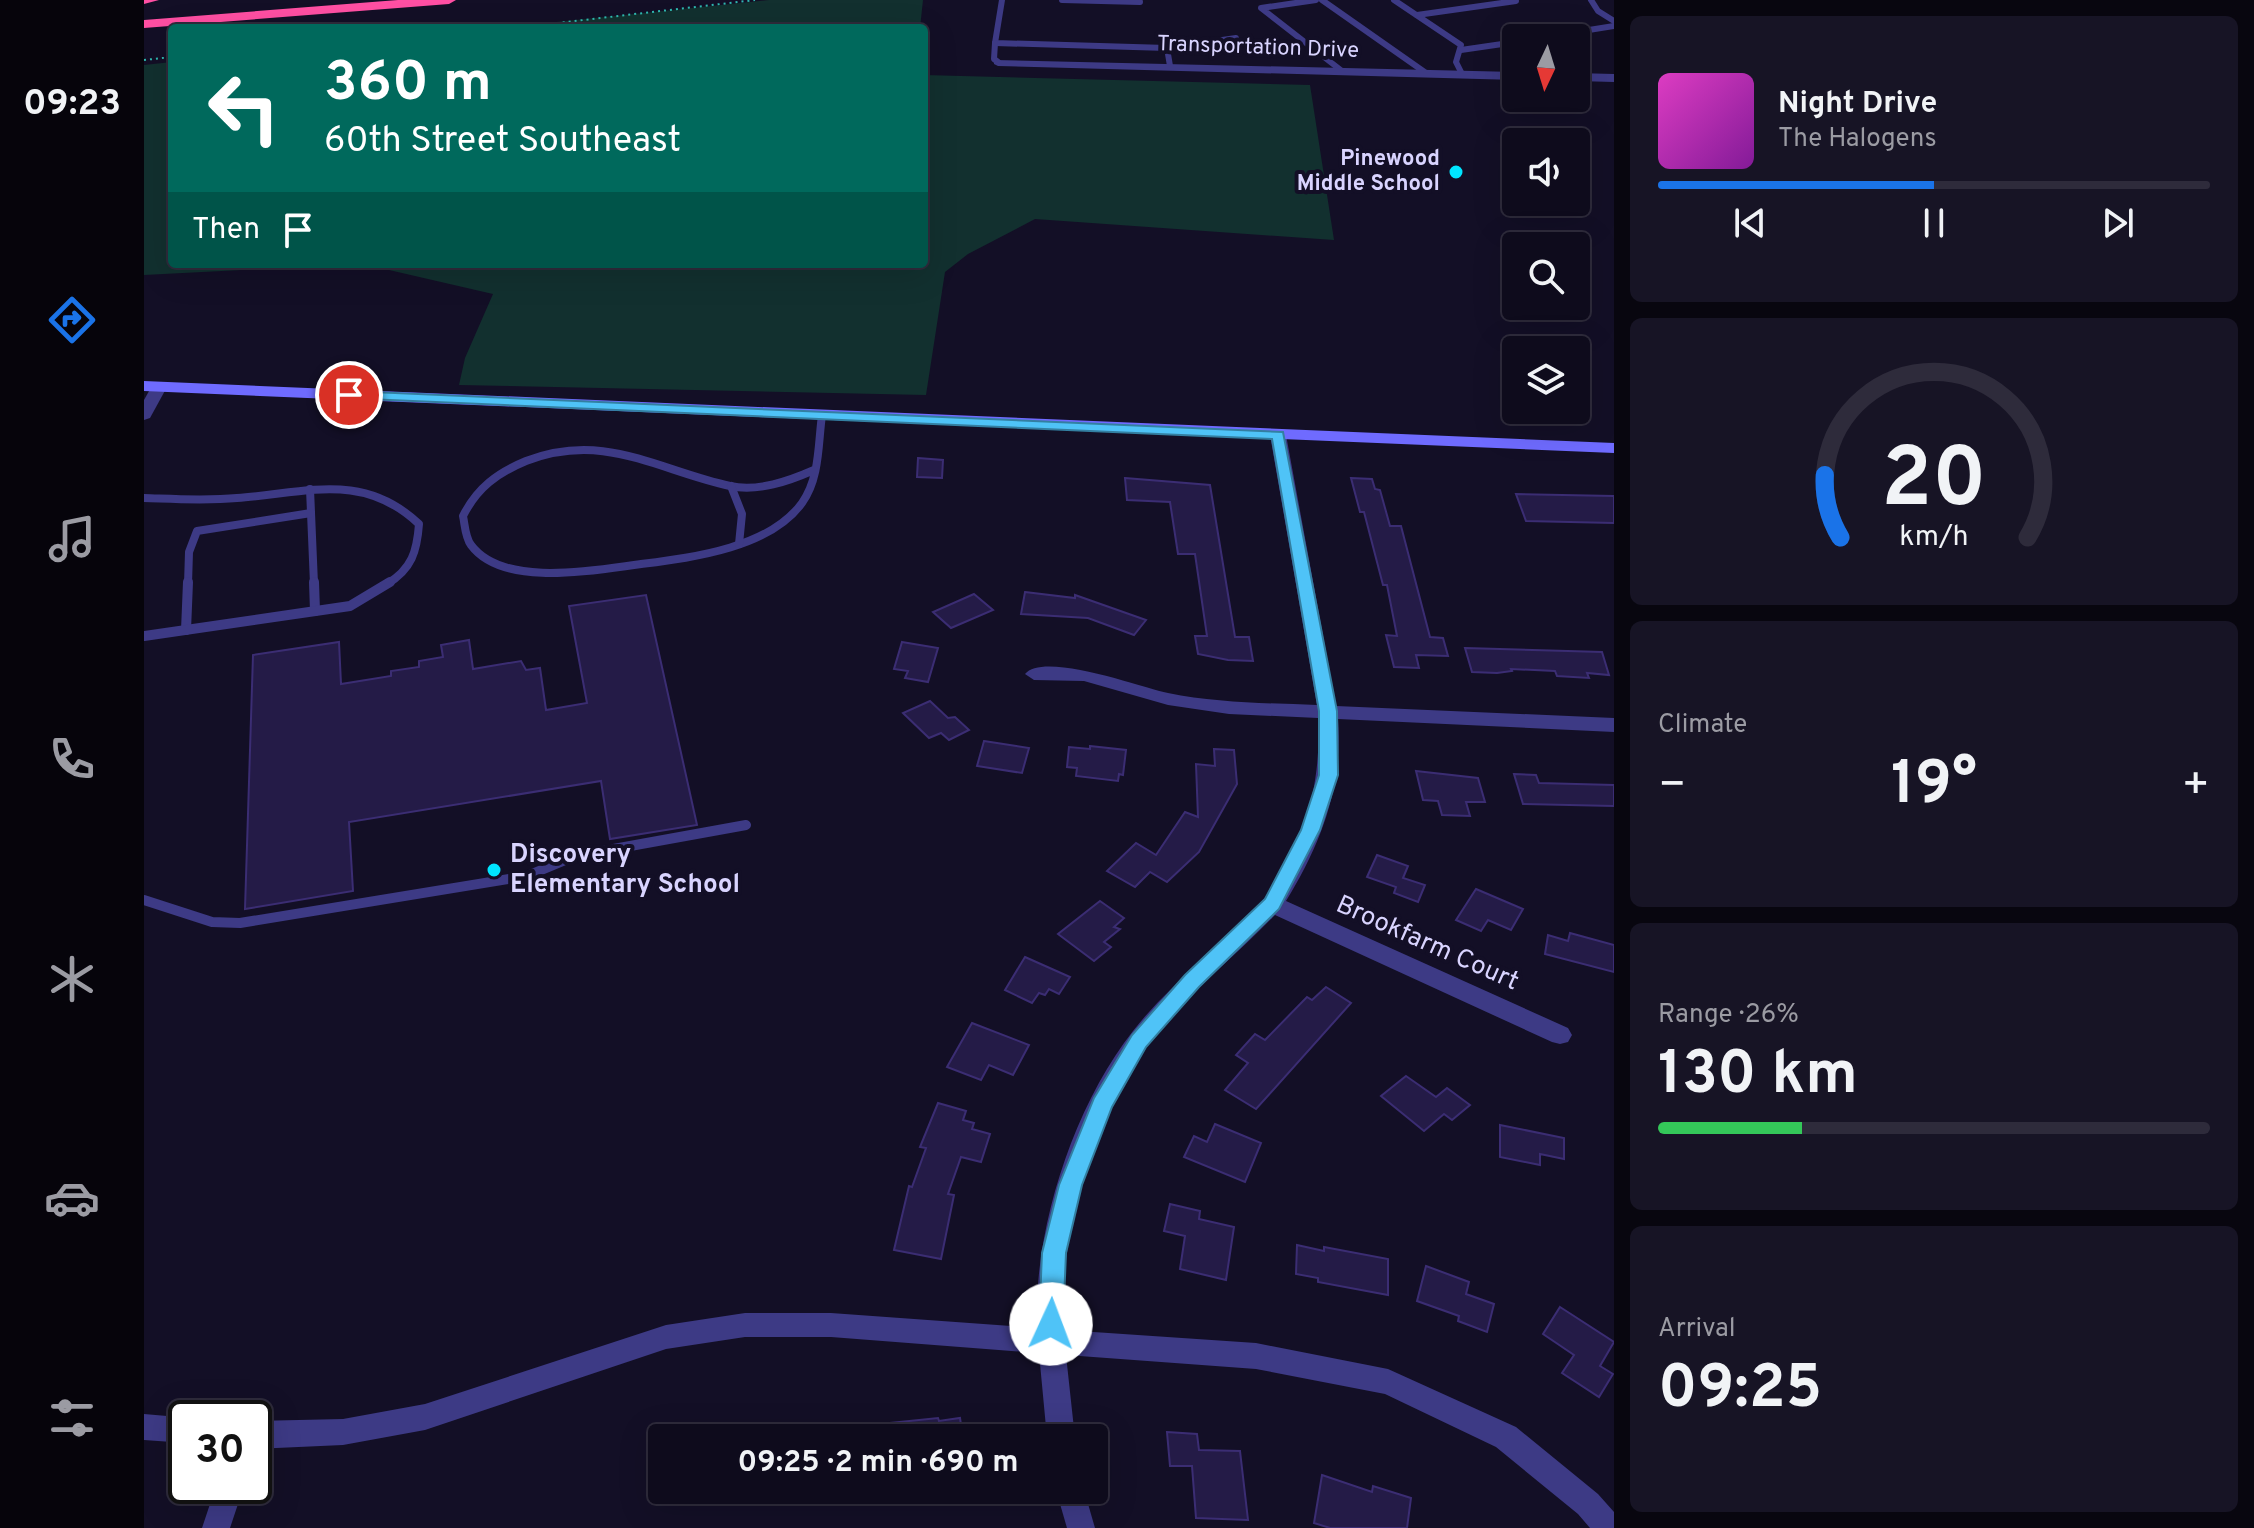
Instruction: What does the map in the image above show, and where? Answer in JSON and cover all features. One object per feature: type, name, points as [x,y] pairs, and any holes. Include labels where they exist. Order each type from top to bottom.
[{"type":"highway","points":[[144,0],[152,0]]},
{"type":"highway","points":[[144,24],[449,0]]},
{"type":"main road","points":[[152,387],[1614,448]]},
{"type":"street","name":"Transportation Drive","points":[[998,62],[1502,75]]},
{"type":"street","points":[[1590,77],[1614,78]]},
{"type":"street","points":[[144,415],[152,387]]},
{"type":"street","points":[[1060,1424],[1051,1342],[1054,1253],[1070,1185],[1102,1105],[1139,1041],[1192,981],[1272,904],[1319,811],[1328,775],[1328,711],[1278,435]]},
{"type":"street","points":[[1034,674],[1084,675],[1197,704],[1614,725]]},
{"type":"street","name":"Brookfarm Court","points":[[1272,904],[1560,1035]]},
{"type":"street","points":[[272,1434],[343,1432],[397,1424],[465,1405],[666,1337],[745,1325],[831,1325],[1256,1356],[1388,1382],[1506,1437],[1588,1504],[1609,1528]]},
{"type":"street","points":[[144,1427],[168,1429]]},
{"type":"street","points":[[216,1528],[224,1504]]},
{"type":"street","points":[[1074,1504],[1081,1528]]},
{"type":"lane","points":[[998,62],[994,59],[995,43],[1002,0]]},
{"type":"lane","points":[[1062,0],[1140,2]]},
{"type":"lane","points":[[1316,0],[1261,8],[1342,71]]},
{"type":"lane","points":[[1322,0],[1426,73]]},
{"type":"lane","points":[[1394,0],[1461,45],[1456,62],[1462,74]]},
{"type":"lane","points":[[1591,0],[1598,11],[1614,24]]},
{"type":"lane","points":[[1417,15],[1516,1]]},
{"type":"lane","points":[[1590,28],[1614,24]]},
{"type":"lane","points":[[995,43],[1167,48],[1236,38]]},
{"type":"lane","points":[[1461,50],[1502,44]]},
{"type":"lane","points":[[1167,48],[1170,66]]},
{"type":"lane","points":[[814,470],[771,485],[731,486],[615,452],[594,449],[557,453],[523,460],[489,482],[476,491],[463,516],[470,544],[481,554],[513,568],[554,575],[672,560],[739,544],[791,515],[802,504],[811,488],[814,470],[822,415]]},
{"type":"lane","points":[[144,498],[222,499],[334,486],[400,504],[419,524],[417,551],[398,577],[350,606],[144,636]]},
{"type":"lane","points":[[731,486],[740,498],[744,519],[739,544]]},
{"type":"lane","points":[[310,489],[315,611]]},
{"type":"lane","points":[[186,630],[189,552],[197,531],[311,513]]},
{"type":"lane","points":[[144,900],[192,917],[240,923],[527,876],[575,856],[746,825]]},
{"type":"path","points":[[549,24],[755,0]]},
{"type":"path","points":[[144,60],[168,57]]},
{"type":"green space","points":[[769,0],[923,0],[920,24],[538,24]]},
{"type":"green space","points":[[168,62],[168,268],[283,268],[144,275],[144,65]]},
{"type":"green space","points":[[928,75],[1310,85],[1334,240],[1035,219],[968,254],[945,272],[926,395],[459,385],[465,358],[493,294],[380,268],[928,268]]},
{"type":"building","points":[[918,458],[943,460],[942,478],[917,477]]},
{"type":"building","points":[[1125,478],[1210,485],[1235,637],[1249,637],[1253,661],[1198,654],[1195,636],[1207,636],[1195,554],[1178,554],[1170,502],[1127,500]]},
{"type":"building","points":[[1351,478],[1372,479],[1375,489],[1380,490],[1390,526],[1401,526],[1430,637],[1443,638],[1448,656],[1416,655],[1419,668],[1394,667],[1386,635],[1397,636],[1387,585],[1383,585],[1364,512],[1360,512]]},
{"type":"building","points":[[1516,494],[1614,496],[1614,523],[1526,521]]},
{"type":"building","points":[[1025,592],[1075,598],[1075,595],[1146,620],[1134,635],[1088,618],[1021,614]]},
{"type":"building","points":[[974,594],[993,610],[951,628],[933,612]]},
{"type":"building","name":"Discovery Elementary School","points":[[646,595],[697,825],[610,839],[601,781],[349,822],[353,891],[245,909],[253,655],[339,642],[341,684],[391,676],[391,671],[419,667],[419,661],[443,657],[441,645],[469,640],[473,669],[521,661],[526,670],[540,668],[546,710],[587,703],[569,606]]},
{"type":"building","points":[[902,642],[938,648],[928,682],[905,678],[908,671],[894,669]]},
{"type":"building","points":[[1465,648],[1602,652],[1609,675],[1587,673],[1589,678],[1557,676],[1555,671],[1511,669],[1497,673],[1472,672]]},
{"type":"building","points":[[930,701],[948,718],[955,717],[969,730],[949,740],[941,733],[929,738],[903,713]]},
{"type":"building","points":[[984,741],[1029,748],[1022,773],[977,766]]},
{"type":"building","points":[[1090,746],[1126,750],[1123,775],[1119,774],[1118,781],[1076,776],[1077,768],[1067,767],[1069,747],[1090,749]]},
{"type":"building","points":[[1214,749],[1234,750],[1237,784],[1199,852],[1167,882],[1150,872],[1135,887],[1107,871],[1136,843],[1156,855],[1185,812],[1198,817],[1196,764],[1215,766]]},
{"type":"building","points":[[1416,771],[1478,778],[1485,802],[1466,802],[1470,816],[1442,815],[1438,801],[1423,800]]},
{"type":"building","points":[[1514,774],[1536,775],[1539,783],[1614,785],[1614,806],[1523,804]]},
{"type":"building","points":[[1377,855],[1408,866],[1403,878],[1425,885],[1418,902],[1394,893],[1396,887],[1367,877]]},
{"type":"building","points":[[1476,889],[1523,909],[1511,930],[1488,920],[1481,931],[1456,920]]},
{"type":"building","points":[[1100,901],[1124,918],[1114,927],[1120,929],[1104,942],[1111,947],[1094,961],[1058,934]]},
{"type":"building","points":[[1570,933],[1614,945],[1614,972],[1545,954],[1548,935],[1568,941]]},
{"type":"building","points":[[1025,957],[1070,977],[1059,994],[1049,989],[1045,995],[1039,993],[1032,1003],[1005,990]]},
{"type":"building","points":[[1326,987],[1351,1003],[1256,1109],[1225,1090],[1248,1063],[1236,1055],[1255,1034],[1265,1040],[1307,997],[1312,1000]]},
{"type":"building","points":[[972,1023],[1029,1045],[1013,1075],[989,1065],[981,1080],[947,1067]]},
{"type":"building","points":[[1406,1076],[1436,1097],[1447,1088],[1470,1105],[1452,1120],[1444,1114],[1424,1131],[1381,1096]]},
{"type":"building","points":[[938,1103],[966,1111],[963,1120],[974,1123],[972,1129],[990,1134],[981,1162],[961,1157],[948,1194],[954,1195],[941,1259],[894,1250],[909,1186],[912,1187],[926,1148],[920,1147]]},
{"type":"building","points":[[1215,1124],[1261,1143],[1245,1182],[1184,1157],[1194,1136],[1207,1142]]},
{"type":"building","points":[[1500,1125],[1564,1138],[1564,1159],[1540,1154],[1540,1165],[1500,1157]]},
{"type":"building","points":[[1170,1204],[1200,1211],[1199,1219],[1234,1227],[1226,1280],[1180,1269],[1185,1236],[1164,1231]]},
{"type":"building","points":[[1297,1245],[1388,1259],[1388,1295],[1318,1282],[1318,1278],[1296,1274]]},
{"type":"building","points":[[1426,1266],[1469,1282],[1466,1294],[1494,1304],[1487,1332],[1458,1321],[1459,1316],[1417,1301]]},
{"type":"building","points":[[1560,1307],[1614,1342],[1600,1366],[1613,1374],[1599,1397],[1562,1373],[1574,1355],[1543,1334]]},
{"type":"building","points":[[960,1418],[961,1424],[881,1424]]},
{"type":"building","points":[[1167,1432],[1197,1434],[1199,1450],[1240,1451],[1248,1520],[1196,1518],[1192,1466],[1170,1466]]},
{"type":"building","points":[[1322,1475],[1372,1492],[1373,1486],[1411,1498],[1407,1528],[1330,1528],[1314,1523]]},
{"type":"place","name":"Pinewood Middle School","points":[[1456,172]]},
{"type":"place","name":"Discovery Elementary School","points":[[494,870]]},
{"type":"route","points":[[349,395],[1278,435],[1328,711],[1328,775],[1319,811],[1272,904],[1192,981],[1139,1041],[1102,1105],[1070,1185],[1054,1253],[1051,1324]]}]
